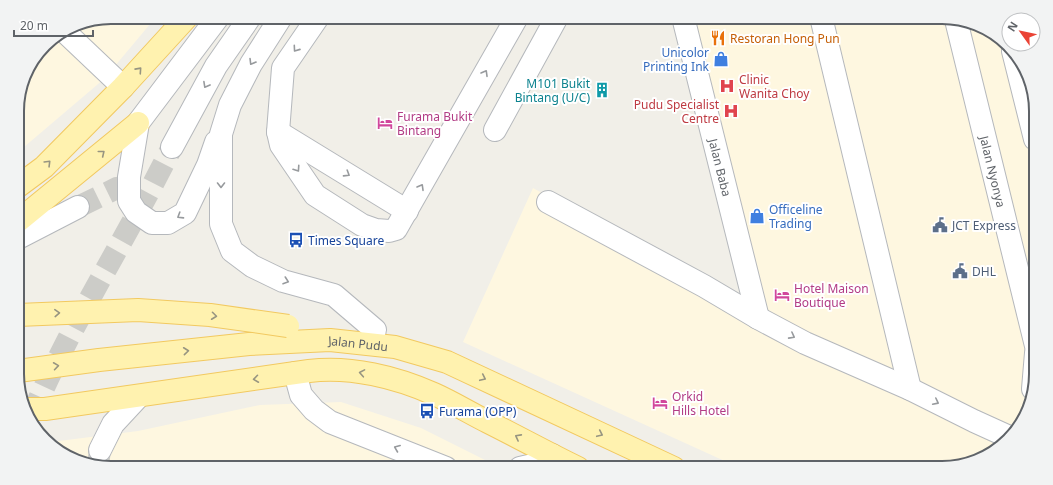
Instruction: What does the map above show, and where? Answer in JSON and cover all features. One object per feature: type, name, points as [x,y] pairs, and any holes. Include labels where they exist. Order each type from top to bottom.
[{"type":"main road","points":[[24,183],[44,167],[123,87],[181,24]]},
{"type":"main road","points":[[24,217],[138,123]]},
{"type":"main road","points":[[24,315],[138,310],[210,315],[288,326],[375,330],[447,362]]},
{"type":"main road","name":"Jalan Pudu","points":[[24,370],[99,360],[249,344],[330,340],[395,347],[447,362],[659,461]]},
{"type":"main road","points":[[34,411],[294,373],[322,370],[342,370],[360,372],[400,381],[434,394],[564,461]]},
{"type":"street","points":[[213,24],[138,123],[130,168],[129,201],[136,212],[152,224],[168,223],[185,213],[208,165],[230,105],[250,64],[276,24]]},
{"type":"street","points":[[172,147],[216,66],[245,24]]},
{"type":"street","points":[[313,24],[283,68],[278,132],[281,144],[315,196],[362,225],[376,230],[389,231],[396,229],[407,211],[513,24]]},
{"type":"street","points":[[496,130],[553,24]]},
{"type":"street","name":"Jalan Baba","points":[[684,24],[758,318]]},
{"type":"street","points":[[823,24],[910,389]]},
{"type":"street","name":"Jalan Nyonya","points":[[957,26],[1029,317]]},
{"type":"street","points":[[69,36],[123,87]]},
{"type":"street","points":[[1016,66],[1029,115]]},
{"type":"street","points":[[230,105],[222,134],[221,224],[232,251],[252,266],[283,281],[334,295],[375,330]]},
{"type":"street","points":[[278,132],[407,211]]},
{"type":"street","points":[[548,202],[697,282],[806,344],[910,389],[1004,434]]},
{"type":"street","points":[[24,235],[78,206]]},
{"type":"street","points":[[294,373],[301,395],[314,410],[330,422],[428,461]]},
{"type":"street","points":[[100,450],[113,424],[140,396]]},
{"type":"street","points":[[541,461],[552,455]]},
{"type":"shaded area","points":[[106,24],[150,24],[104,79],[24,147],[24,106],[27,89],[33,73],[42,58],[54,46],[73,33],[94,26]]},
{"type":"shaded area","points":[[694,24],[947,24],[964,27],[975,31],[995,42],[1001,48],[1001,52],[1005,52],[1011,58],[1022,78],[1028,100],[1029,374],[1027,391],[1022,407],[1011,427],[995,443],[975,454],[953,460],[725,461],[463,342],[533,188],[765,314]]},
{"type":"shaded area","points":[[341,402],[421,428],[487,461],[106,461],[89,458],[78,454],[56,441],[138,431],[260,405]]},
{"type":"tunnel","points":[[33,412],[67,341],[145,200],[172,147]]},
{"type":"tunnel","points":[[78,207],[117,188],[126,187],[134,190],[136,204]]},
{"type":"tunnel","points":[[99,460],[100,450]]},
{"type":"place","name":"Restoran Hong Pun","points":[[718,38]]},
{"type":"place","name":"Unicolor Printing Ink","points":[[721,59]]},
{"type":"place","name":"Clinic Wanita Choy","points":[[727,86]]},
{"type":"place","name":"M101 Bukit Bintang (U/C)","points":[[602,90]]},
{"type":"place","name":"Pudu Specialist Centre","points":[[731,111]]},
{"type":"place","name":"Furama Bukit Bintang","points":[[385,123]]},
{"type":"place","name":"Officeline Trading","points":[[757,216]]},
{"type":"place","name":"JCT Express","points":[[940,225]]},
{"type":"place","name":"Times Square","points":[[296,240]]},
{"type":"place","name":"DHL","points":[[960,271]]},
{"type":"place","name":"Hotel Maison Boutique","points":[[782,295]]},
{"type":"place","name":"Orkid Hills Hotel","points":[[660,403]]},
{"type":"place","name":"Furama (OPP)","points":[[427,411]]}]
